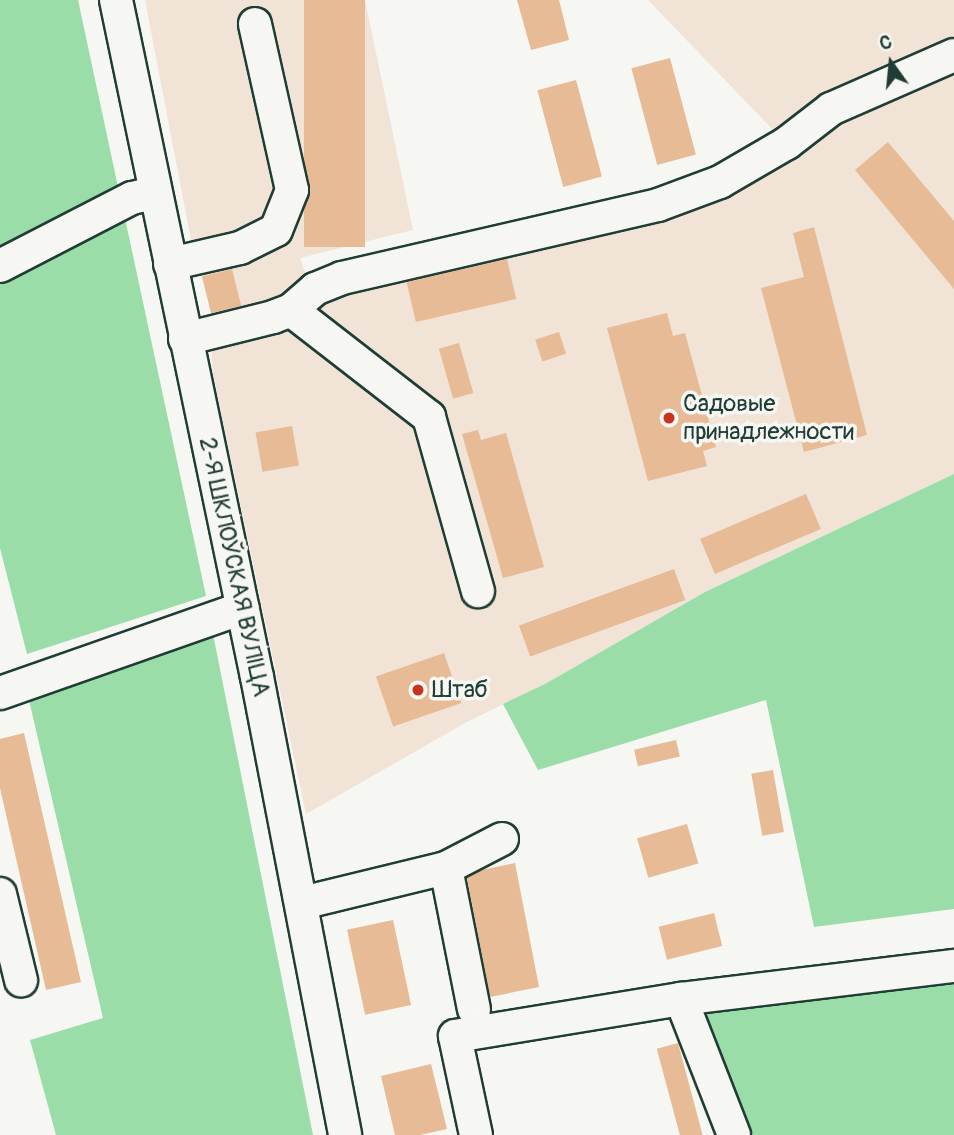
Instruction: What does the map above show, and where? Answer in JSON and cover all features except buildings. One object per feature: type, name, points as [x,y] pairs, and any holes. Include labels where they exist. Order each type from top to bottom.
[{"type":"street","name":"2-Я ШКЛОЎСКАЯ ВУЛІЦА","points":[[116,0],[154,193],[243,608],[345,1135]]},
{"type":"street","points":[[170,264],[240,248],[275,230],[292,190],[255,24]]},
{"type":"street","points":[[924,67],[954,37]]},
{"type":"street","points":[[185,339],[291,310],[315,289],[342,278],[658,205],[720,182],[787,143],[831,109],[954,55]]},
{"type":"street","points":[[0,266],[132,198],[154,193]]},
{"type":"street","points":[[291,310],[429,417],[478,591]]},
{"type":"street","points":[[0,693],[243,608]]},
{"type":"street","points":[[302,903],[446,868],[502,839]]},
{"type":"street","points":[[446,868],[474,1009]]},
{"type":"street","points":[[0,894],[21,980]]},
{"type":"street","points":[[475,1135],[455,1036],[681,999],[954,966]]},
{"type":"street","points":[[681,999],[734,1135]]},
{"type":"shaded area","points":[[145,0],[365,0],[413,230],[300,258],[305,273],[399,248],[664,190],[778,135],[648,0],[954,0],[954,474],[705,592],[545,684],[465,723],[306,814],[213,374],[211,346],[216,331],[202,276],[211,273],[203,239],[191,240]]},
{"type":"green space","points":[[0,0],[78,0],[118,187],[0,252]]},
{"type":"green space","points":[[123,209],[206,596],[27,654],[0,548],[0,279]]},
{"type":"green space","points":[[954,474],[954,909],[814,927],[766,700],[538,770],[503,704],[545,684],[705,592]]},
{"type":"green space","points":[[213,634],[313,1135],[56,1135],[30,1040],[103,1018],[29,700]]},
{"type":"green space","points":[[954,984],[954,1135],[753,1135],[701,1013]]},
{"type":"place","name":"Садовые принадлежности","points":[[669,418]]},
{"type":"place","name":"Штаб","points":[[418,690]]}]
